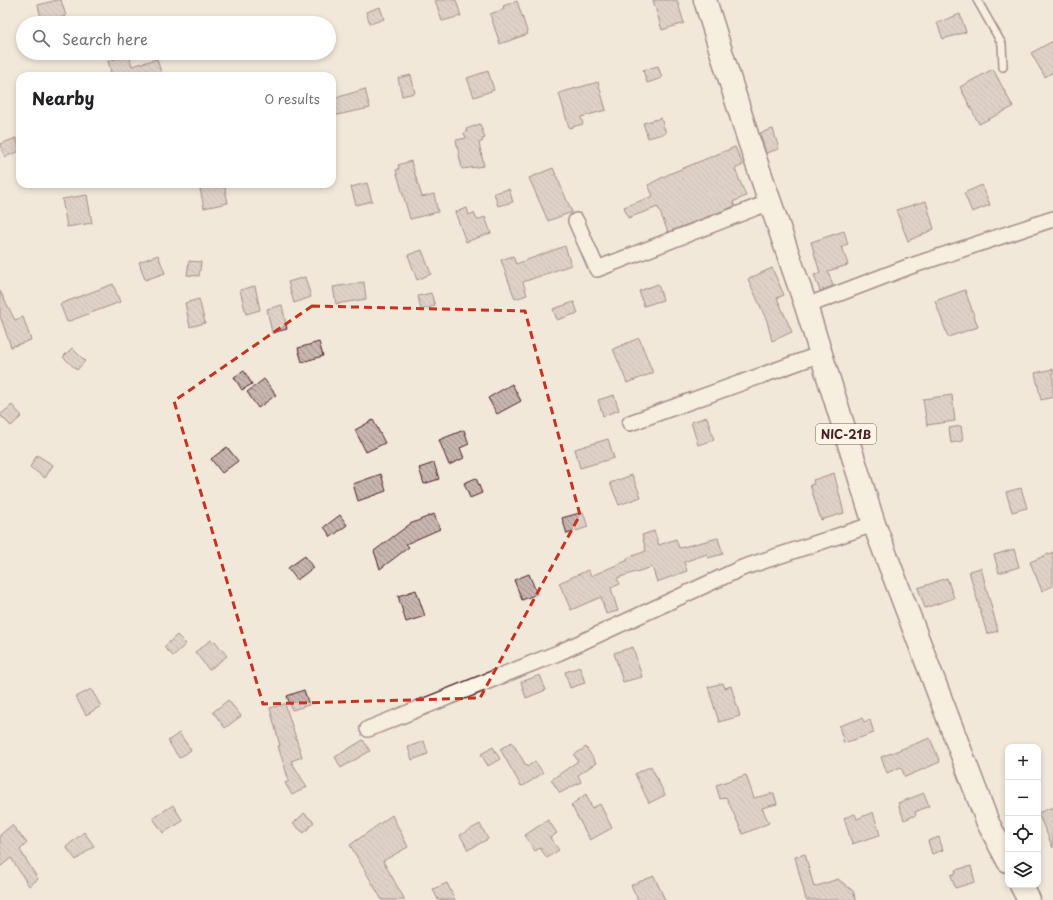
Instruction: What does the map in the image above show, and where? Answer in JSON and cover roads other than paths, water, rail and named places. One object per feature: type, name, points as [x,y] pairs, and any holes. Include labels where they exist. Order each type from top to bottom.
[{"type":"highway","name":"NIC-21B","points":[[705,0],[770,202],[806,306],[874,524],[988,823],[1005,854]]},
{"type":"highway","points":[[1023,888],[1029,900]]},
{"type":"street","points":[[576,222],[597,269],[770,202]]},
{"type":"street","points":[[806,306],[908,267],[1053,219]]},
{"type":"street","points":[[630,424],[821,354]]},
{"type":"street","points":[[368,729],[558,652],[742,568],[874,524]]},
{"type":"lane","points":[[978,0],[1002,44],[1003,67]]}]
